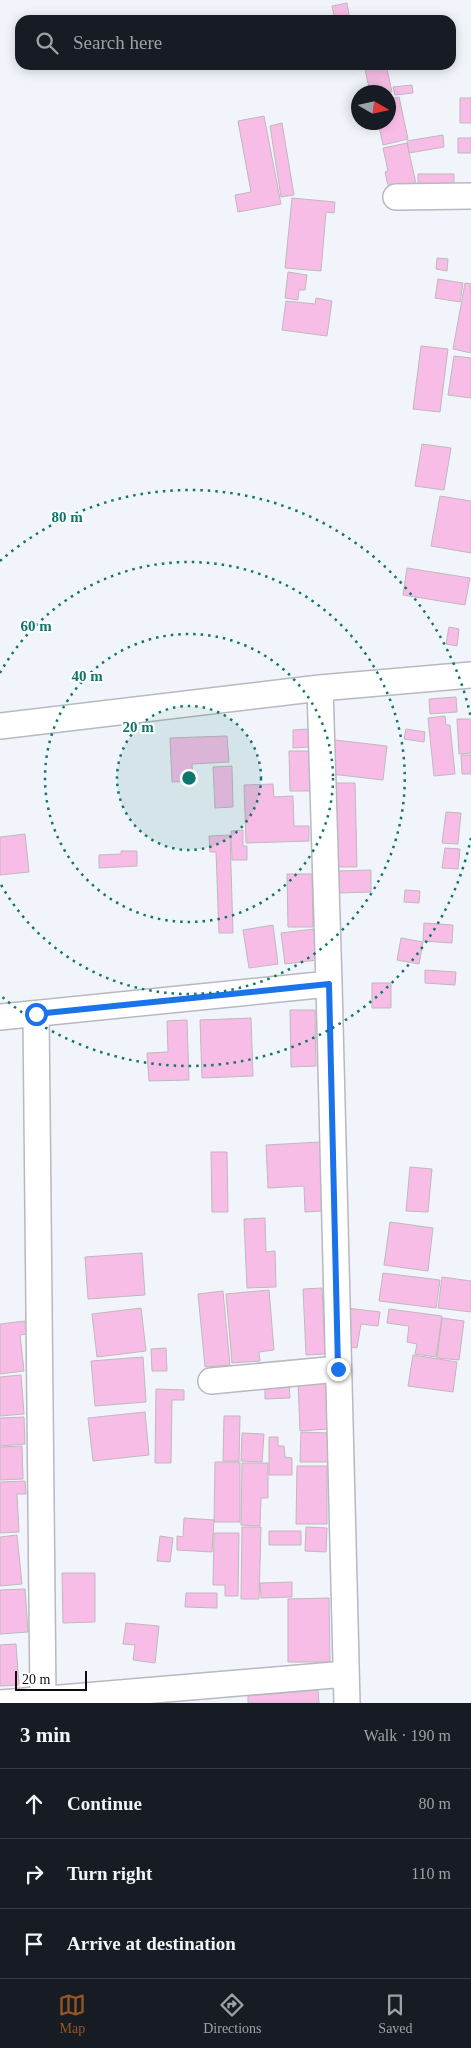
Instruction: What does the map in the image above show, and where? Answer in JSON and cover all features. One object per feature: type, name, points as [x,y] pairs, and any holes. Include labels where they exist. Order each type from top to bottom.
[{"type":"street","points":[[396,197],[471,196]]},
{"type":"street","points":[[0,726],[320,688],[471,675]]},
{"type":"street","points":[[320,688],[347,1703]]},
{"type":"street","points":[[0,1017],[329,984]]},
{"type":"street","points":[[36,1014],[43,1699]]},
{"type":"street","points":[[211,1381],[338,1369]]},
{"type":"street","points":[[0,1702],[346,1674]]},
{"type":"building","points":[[347,3],[349,15],[334,15],[332,6]]},
{"type":"building","points":[[365,70],[387,70],[390,85],[368,85]]},
{"type":"building","points":[[412,85],[413,93],[396,95],[396,87]]},
{"type":"building","points":[[399,97],[408,139],[383,145],[380,130],[396,130],[396,98]]},
{"type":"building","points":[[460,98],[471,98],[471,123],[460,123]]},
{"type":"building","points":[[264,116],[281,204],[238,212],[235,195],[251,192],[238,121]]},
{"type":"building","points":[[282,123],[294,195],[281,197],[270,126]]},
{"type":"building","points":[[443,135],[444,147],[409,153],[407,141]]},
{"type":"building","points":[[458,138],[471,138],[471,153],[458,153]]},
{"type":"building","points":[[407,143],[417,188],[390,194],[385,172],[388,171],[383,148]]},
{"type":"building","points":[[418,174],[454,174],[454,188],[418,188]]},
{"type":"building","points":[[292,198],[335,202],[334,213],[326,212],[321,271],[285,268]]},
{"type":"building","points":[[437,258],[448,259],[447,271],[436,269]]},
{"type":"building","points":[[288,272],[307,275],[305,290],[299,290],[298,300],[285,298]]},
{"type":"building","points":[[438,279],[463,283],[460,302],[435,298]]},
{"type":"building","points":[[465,283],[471,284],[471,353],[453,349]]},
{"type":"building","points":[[316,298],[332,301],[327,336],[282,330],[286,301],[315,304]]},
{"type":"building","points":[[421,346],[448,349],[440,412],[413,409]]},
{"type":"building","points":[[454,356],[471,358],[471,398],[448,395]]},
{"type":"building","points":[[422,444],[451,448],[444,490],[415,486]]},
{"type":"building","points":[[440,496],[471,501],[471,553],[431,546]]},
{"type":"building","points":[[407,568],[470,578],[465,605],[403,595]]},
{"type":"building","points":[[449,627],[459,629],[457,646],[446,644]]},
{"type":"building","points":[[456,697],[457,712],[430,714],[429,699]]},
{"type":"building","points":[[445,716],[446,725],[450,725],[455,774],[434,776],[428,718]]},
{"type":"building","points":[[457,719],[471,719],[471,753],[459,754]]},
{"type":"building","points":[[309,729],[310,747],[293,748],[293,730]]},
{"type":"building","points":[[406,729],[425,732],[424,742],[404,739]]},
{"type":"building","points":[[227,736],[229,762],[192,764],[193,781],[172,782],[170,738]]},
{"type":"building","points":[[335,740],[387,746],[383,780],[331,774]]},
{"type":"building","points":[[289,751],[312,751],[313,791],[290,791]]},
{"type":"building","points":[[461,755],[471,755],[471,774],[462,774]]},
{"type":"building","points":[[232,766],[233,807],[215,808],[213,767]]},
{"type":"building","points":[[335,783],[355,783],[357,867],[336,867]]},
{"type":"building","points":[[273,784],[274,797],[293,796],[294,826],[309,826],[309,841],[246,843],[244,785]]},
{"type":"building","points":[[446,812],[461,813],[458,844],[442,843]]},
{"type":"building","points":[[243,830],[243,846],[247,846],[247,860],[232,860],[231,831]]},
{"type":"building","points":[[25,834],[29,872],[0,875],[0,837]]},
{"type":"building","points":[[230,835],[233,933],[219,933],[216,852],[210,852],[209,836]]},
{"type":"building","points":[[445,848],[460,849],[458,869],[442,868]]},
{"type":"building","points":[[121,851],[137,851],[137,866],[99,868],[99,855],[121,854]]},
{"type":"building","points":[[371,870],[371,892],[339,893],[339,871]]},
{"type":"building","points":[[287,874],[312,874],[313,927],[288,927]]},
{"type":"building","points":[[405,890],[420,891],[419,903],[404,902]]},
{"type":"building","points":[[424,923],[453,925],[452,943],[423,941]]},
{"type":"building","points":[[273,925],[278,964],[249,968],[243,930]]},
{"type":"building","points":[[314,929],[317,960],[285,964],[281,933]]},
{"type":"building","points":[[401,938],[423,942],[419,964],[397,960]]},
{"type":"building","points":[[425,970],[456,972],[455,985],[425,983]]},
{"type":"building","points":[[372,983],[391,983],[391,1008],[372,1008]]},
{"type":"building","points":[[290,1010],[315,1010],[316,1066],[291,1067]]},
{"type":"building","points":[[251,1018],[253,1076],[202,1078],[200,1020]]},
{"type":"building","points":[[187,1020],[189,1080],[149,1081],[147,1053],[168,1052],[167,1021]]},
{"type":"building","points":[[320,1142],[323,1211],[305,1212],[304,1186],[268,1188],[266,1145]]},
{"type":"building","points":[[211,1152],[227,1152],[228,1212],[212,1212]]},
{"type":"building","points":[[410,1167],[432,1169],[428,1212],[406,1211]]},
{"type":"building","points":[[265,1218],[266,1252],[275,1251],[276,1287],[247,1288],[244,1219]]},
{"type":"building","points":[[390,1222],[433,1228],[428,1271],[384,1265]]},
{"type":"building","points":[[142,1253],[145,1295],[88,1299],[85,1257]]},
{"type":"building","points":[[383,1273],[440,1280],[436,1308],[379,1301]]},
{"type":"building","points":[[442,1277],[471,1281],[471,1312],[438,1308]]},
{"type":"building","points":[[322,1288],[325,1354],[306,1355],[303,1289]]},
{"type":"building","points":[[269,1290],[274,1350],[259,1352],[260,1361],[232,1363],[226,1294]]},
{"type":"building","points":[[223,1291],[230,1365],[205,1367],[198,1294]]},
{"type":"building","points":[[141,1308],[146,1351],[97,1357],[92,1314]]},
{"type":"building","points":[[347,1308],[380,1312],[378,1326],[361,1324],[357,1348],[342,1346]]},
{"type":"building","points":[[389,1309],[442,1316],[436,1357],[415,1354],[417,1344],[407,1342],[409,1326],[387,1323]]},
{"type":"building","points":[[442,1318],[464,1321],[459,1360],[437,1358]]},
{"type":"building","points":[[25,1321],[27,1334],[20,1335],[24,1371],[0,1374],[0,1324]]},
{"type":"building","points":[[166,1348],[167,1371],[152,1371],[151,1349]]},
{"type":"building","points":[[413,1355],[457,1362],[453,1392],[408,1386]]},
{"type":"building","points":[[143,1357],[146,1402],[95,1406],[91,1361]]},
{"type":"building","points":[[21,1375],[24,1414],[0,1416],[0,1377]]},
{"type":"building","points":[[325,1379],[328,1429],[300,1431],[298,1381]]},
{"type":"building","points":[[289,1384],[290,1398],[265,1399],[265,1385]]},
{"type":"building","points":[[156,1389],[184,1390],[184,1400],[172,1400],[171,1463],[155,1463]]},
{"type":"building","points":[[145,1412],[149,1455],[93,1461],[88,1418]]},
{"type":"building","points":[[224,1416],[240,1416],[239,1461],[223,1461]]},
{"type":"building","points":[[24,1417],[25,1444],[0,1446],[0,1418]]},
{"type":"building","points":[[301,1432],[328,1433],[328,1462],[300,1462]]},
{"type":"building","points":[[242,1433],[264,1434],[262,1462],[241,1461]]},
{"type":"building","points":[[269,1437],[278,1437],[278,1446],[284,1446],[285,1457],[292,1458],[292,1475],[269,1475]]},
{"type":"building","points":[[22,1446],[23,1479],[0,1480],[0,1447]]},
{"type":"building","points":[[215,1462],[240,1462],[240,1522],[214,1522]]},
{"type":"building","points":[[242,1463],[268,1463],[268,1498],[261,1498],[260,1526],[241,1525]]},
{"type":"building","points":[[297,1466],[327,1466],[327,1524],[296,1524]]},
{"type":"building","points":[[25,1481],[26,1494],[17,1494],[19,1532],[0,1533],[0,1482]]},
{"type":"building","points":[[184,1518],[214,1520],[212,1552],[177,1550],[177,1536],[183,1537]]},
{"type":"building","points":[[242,1527],[261,1527],[259,1599],[241,1599]]},
{"type":"building","points":[[306,1527],[327,1528],[326,1552],[305,1551]]},
{"type":"building","points":[[269,1531],[301,1531],[301,1545],[269,1545]]},
{"type":"building","points":[[214,1533],[239,1533],[238,1596],[225,1596],[225,1585],[213,1585]]},
{"type":"building","points":[[17,1535],[22,1584],[0,1586],[0,1537]]},
{"type":"building","points":[[160,1536],[173,1538],[170,1562],[157,1561]]},
{"type":"building","points":[[62,1573],[95,1573],[95,1622],[63,1623]]},
{"type":"building","points":[[292,1582],[292,1597],[261,1598],[260,1583]]},
{"type":"building","points":[[25,1589],[28,1632],[0,1634],[0,1590]]},
{"type":"building","points":[[186,1593],[217,1593],[217,1608],[185,1607]]},
{"type":"building","points":[[329,1598],[330,1662],[288,1662],[288,1599]]},
{"type":"building","points":[[126,1623],[159,1626],[155,1663],[133,1660],[135,1645],[123,1644]]},
{"type":"building","points":[[16,1644],[19,1685],[0,1686],[0,1645]]},
{"type":"building","points":[[318,1690],[319,1703],[248,1703],[248,1696]]},
{"type":"route","points":[[36,1014],[329,984],[338,1369]]}]
